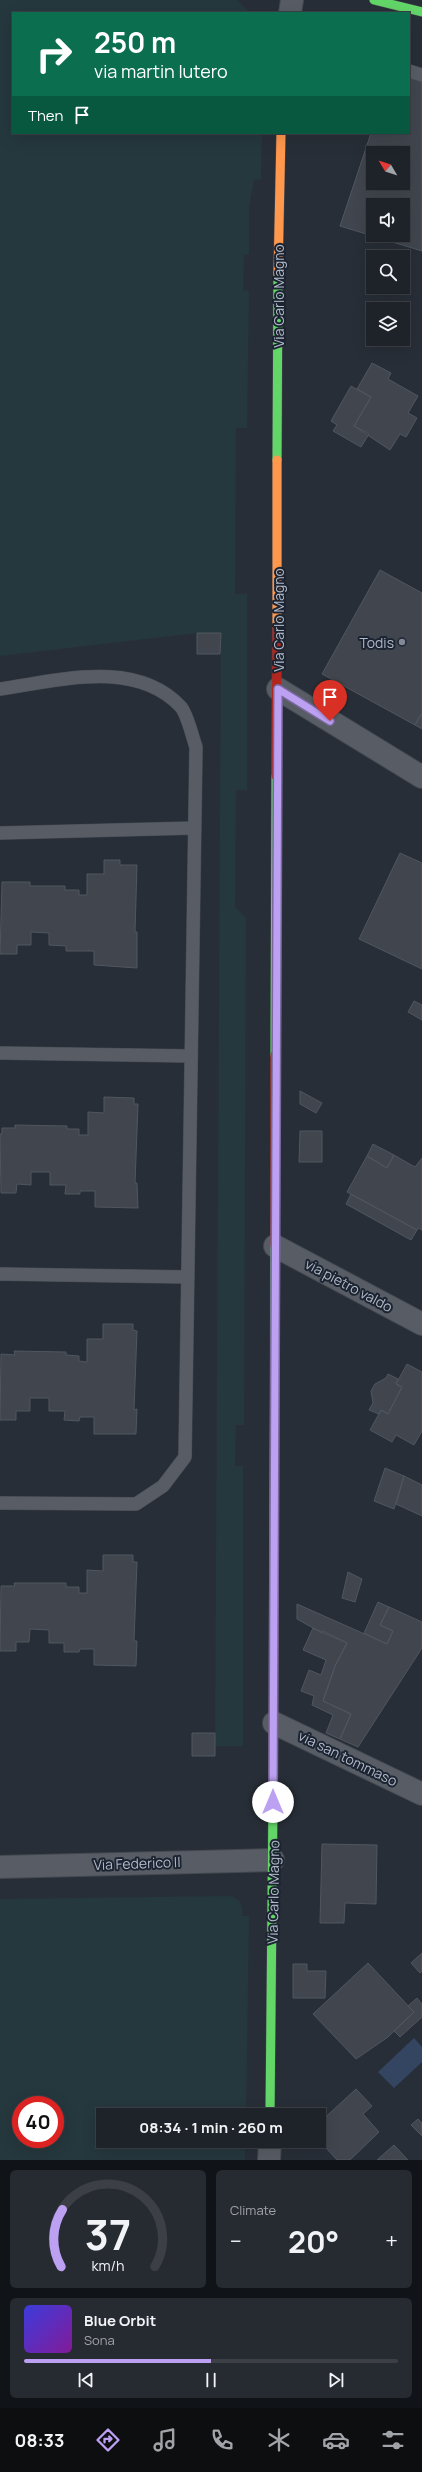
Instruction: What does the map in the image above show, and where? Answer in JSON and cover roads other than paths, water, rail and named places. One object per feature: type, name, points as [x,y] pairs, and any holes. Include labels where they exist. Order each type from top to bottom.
[{"type":"street","points":[[290,12],[292,0]]},
{"type":"street","points":[[374,0],[422,12]]},
{"type":"street","name":"Via Carlo Magno","points":[[270,2108],[274,1723],[278,689],[278,201],[281,134]]},
{"type":"street","points":[[278,689],[422,777]]},
{"type":"street","name":"via pietro valdo","points":[[275,1246],[422,1324]]},
{"type":"street","name":"via san tommaso","points":[[274,1723],[422,1794]]},
{"type":"street","name":"Via Federico II","points":[[0,1867],[273,1860]]},
{"type":"street","points":[[269,2160],[270,2148]]},
{"type":"lane","points":[[410,71],[422,75]]},
{"type":"lane","points":[[0,689],[108,675],[153,685],[182,708],[196,747],[185,1457],[163,1486],[136,1504],[0,1503]]},
{"type":"lane","points":[[0,833],[194,828]]},
{"type":"lane","points":[[0,1053],[191,1056]]},
{"type":"lane","points":[[0,1274],[188,1278]]},
{"type":"water","points":[[414,2038],[422,2047],[422,2062],[394,2088],[378,2072]]},
{"type":"place","name":"Todis","points":[[402,642]]}]
